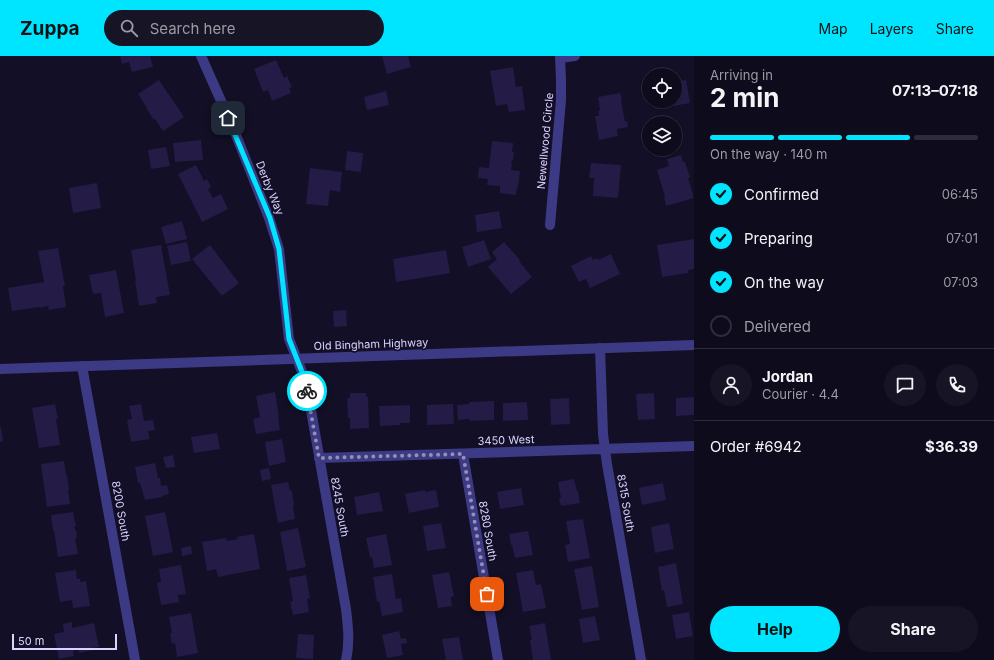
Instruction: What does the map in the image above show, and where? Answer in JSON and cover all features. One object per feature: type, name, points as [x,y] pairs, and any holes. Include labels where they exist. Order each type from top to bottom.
[{"type":"street","name":"Derby Way","points":[[201,56],[234,130],[270,218],[279,249],[289,339],[297,359]]},
{"type":"street","points":[[560,57],[575,56]]},
{"type":"street","name":"Newellwood Circle","points":[[550,225],[562,80],[560,57]]},
{"type":"street","name":"Old Bingham Highway","points":[[0,368],[694,345]]},
{"type":"street","name":"8315 South","points":[[600,348],[603,434],[641,660]]},
{"type":"street","name":"8245 South","points":[[297,359],[306,382],[346,610],[348,631],[348,652],[346,660]]},
{"type":"street","name":"8200 South","points":[[82,366],[135,660]]},
{"type":"street","name":"3450 West","points":[[319,458],[694,446]]},
{"type":"street","name":"8280 South","points":[[463,454],[498,660]]},
{"type":"building","points":[[120,56],[150,56],[153,67],[132,72],[129,62],[122,64]]},
{"type":"building","points":[[382,56],[408,56],[411,67],[387,74]]},
{"type":"building","points":[[276,60],[284,78],[287,76],[292,87],[289,88],[291,93],[272,101],[268,90],[263,92],[254,69]]},
{"type":"building","points":[[513,67],[516,87],[522,86],[525,110],[509,112],[507,104],[496,106],[490,71]]},
{"type":"building","points":[[159,80],[184,117],[163,131],[155,119],[154,120],[138,94]]},
{"type":"building","points":[[686,80],[690,103],[682,104],[682,81]]},
{"type":"building","points":[[386,91],[389,105],[367,110],[364,97]]},
{"type":"building","points":[[620,93],[625,122],[627,121],[628,127],[617,129],[618,136],[599,140],[595,116],[599,116],[598,111],[600,111],[598,97]]},
{"type":"building","points":[[201,140],[203,160],[175,162],[173,143]]},
{"type":"building","points":[[492,141],[513,143],[512,152],[514,152],[511,170],[520,171],[516,195],[500,193],[500,186],[487,185],[488,179],[478,178],[479,167],[489,168]]},
{"type":"building","points":[[166,147],[170,166],[151,169],[148,150]]},
{"type":"building","points":[[347,151],[363,153],[361,172],[345,170]]},
{"type":"building","points":[[681,156],[690,177],[688,178],[694,198],[666,206],[665,197],[657,170],[669,166],[667,159]]},
{"type":"building","points":[[591,163],[621,165],[618,198],[593,196],[594,178],[589,178]]},
{"type":"building","points":[[196,165],[204,181],[207,179],[211,187],[208,189],[213,198],[221,194],[228,209],[202,222],[178,174]]},
{"type":"building","points":[[310,168],[342,172],[340,192],[330,190],[328,206],[306,204]]},
{"type":"building","points":[[97,183],[101,208],[73,213],[69,188]]},
{"type":"building","points":[[499,211],[502,228],[477,232],[475,215]]},
{"type":"building","points":[[182,221],[187,239],[166,244],[161,227]]},
{"type":"building","points":[[694,239],[694,269],[688,270],[688,273],[662,277],[657,245]]},
{"type":"building","points":[[484,240],[491,259],[468,267],[462,247]]},
{"type":"building","points":[[187,242],[191,261],[171,265],[167,246]]},
{"type":"building","points":[[504,242],[520,260],[519,261],[532,277],[511,294],[488,267],[497,259],[492,252]]},
{"type":"building","points":[[161,245],[170,295],[156,297],[157,303],[139,306],[131,250]]},
{"type":"building","points":[[210,245],[239,283],[222,296],[192,259]]},
{"type":"building","points":[[58,248],[65,286],[63,286],[66,307],[49,310],[48,306],[12,311],[8,288],[44,282],[38,251]]},
{"type":"building","points":[[446,250],[450,273],[396,282],[393,259]]},
{"type":"building","points":[[611,254],[620,274],[590,288],[586,279],[579,282],[571,266],[591,256],[593,260],[597,258],[598,260]]},
{"type":"building","points":[[116,270],[124,313],[105,317],[101,293],[93,294],[89,275]]},
{"type":"building","points":[[346,310],[347,326],[334,327],[333,311]]},
{"type":"building","points":[[275,392],[280,430],[256,434],[253,419],[260,417],[256,396]]},
{"type":"building","points":[[350,393],[366,393],[366,397],[368,397],[369,428],[350,429],[347,398],[350,398]]},
{"type":"building","points":[[654,393],[655,419],[638,420],[636,394]]},
{"type":"building","points":[[694,397],[694,415],[676,416],[676,398]]},
{"type":"building","points":[[569,398],[570,424],[551,425],[550,399]]},
{"type":"building","points":[[494,401],[494,420],[458,420],[457,405],[469,404],[469,402]]},
{"type":"building","points":[[527,402],[528,420],[503,421],[503,403]]},
{"type":"building","points":[[55,404],[60,445],[39,448],[32,408]]},
{"type":"building","points":[[141,404],[144,421],[153,420],[155,430],[148,431],[150,439],[131,442],[127,420],[132,419],[129,406]]},
{"type":"building","points":[[453,404],[454,424],[427,425],[427,405]]},
{"type":"building","points":[[410,405],[410,423],[380,426],[379,406]]},
{"type":"building","points":[[0,427],[3,441],[0,442]]},
{"type":"building","points":[[217,433],[220,449],[194,453],[191,437]]},
{"type":"building","points":[[282,439],[286,462],[269,466],[265,442]]},
{"type":"building","points":[[173,455],[175,467],[166,468],[163,457]]},
{"type":"building","points":[[64,461],[70,504],[47,507],[41,464]]},
{"type":"building","points":[[155,463],[161,486],[167,485],[169,494],[162,497],[145,500],[140,483],[138,483],[135,467]]},
{"type":"building","points":[[269,468],[271,479],[262,481],[260,470]]},
{"type":"building","points":[[574,479],[580,503],[561,506],[558,482]]},
{"type":"building","points":[[288,482],[290,491],[292,491],[295,519],[278,523],[271,485]]},
{"type":"building","points":[[663,483],[666,500],[642,505],[639,488]]},
{"type":"building","points":[[521,488],[524,505],[500,509],[497,492]]},
{"type":"building","points":[[425,490],[425,492],[436,490],[439,507],[409,513],[405,494]]},
{"type":"building","points":[[379,492],[383,511],[357,515],[354,497]]},
{"type":"building","points":[[73,512],[76,527],[74,527],[76,530],[77,538],[75,538],[78,554],[58,557],[51,515]]},
{"type":"building","points":[[165,512],[173,552],[153,556],[145,516]]},
{"type":"building","points":[[583,519],[590,558],[568,562],[565,545],[570,544],[566,521]]},
{"type":"building","points":[[441,523],[446,548],[427,551],[423,526]]},
{"type":"building","points":[[669,523],[674,549],[655,553],[651,527]]},
{"type":"building","points":[[298,528],[306,567],[287,571],[280,532]]},
{"type":"building","points":[[528,531],[533,555],[515,558],[509,534]]},
{"type":"building","points":[[254,534],[260,569],[218,577],[216,569],[207,571],[202,542],[226,538],[227,541],[238,539],[237,537]]},
{"type":"building","points":[[386,534],[392,565],[374,568],[366,538]]},
{"type":"building","points":[[191,546],[192,554],[182,556],[181,548]]},
{"type":"building","points":[[676,563],[683,604],[667,607],[664,590],[662,591],[658,567]]},
{"type":"building","points":[[181,565],[186,594],[178,595],[179,602],[161,605],[157,583],[161,582],[159,569]]},
{"type":"building","points":[[592,566],[599,607],[582,610],[574,569]]},
{"type":"building","points":[[76,570],[77,579],[80,579],[80,582],[86,581],[90,606],[73,608],[72,600],[60,602],[55,573]]},
{"type":"building","points":[[533,570],[536,585],[541,584],[546,608],[523,612],[516,573]]},
{"type":"building","points":[[449,572],[454,596],[451,597],[452,606],[438,608],[432,575]]},
{"type":"building","points":[[392,574],[396,599],[401,598],[403,612],[382,616],[379,601],[377,602],[373,577]]},
{"type":"building","points":[[306,575],[310,598],[307,599],[309,612],[293,615],[290,602],[293,601],[289,578]]},
{"type":"building","points":[[689,612],[693,636],[676,639],[672,615]]},
{"type":"building","points":[[191,613],[198,653],[177,657],[175,643],[172,644],[170,633],[172,633],[169,617]]},
{"type":"building","points":[[595,616],[600,640],[583,643],[579,619]]},
{"type":"building","points":[[72,622],[72,628],[94,623],[99,647],[79,653],[78,650],[73,651],[74,656],[59,659],[54,634],[64,632],[63,624]]},
{"type":"building","points":[[545,623],[551,660],[533,660],[530,640],[532,640],[529,626]]},
{"type":"building","points":[[399,631],[401,639],[406,638],[407,643],[401,644],[403,655],[387,658],[382,635]]},
{"type":"building","points":[[298,634],[314,635],[313,659],[296,658]]},
{"type":"building","points":[[459,637],[463,660],[446,660],[442,639]]},
{"type":"way so far","points":[[307,391],[319,458],[463,454],[487,594]]},
{"type":"route","points":[[228,118],[270,218],[279,249],[289,339],[306,382],[307,391]]}]
